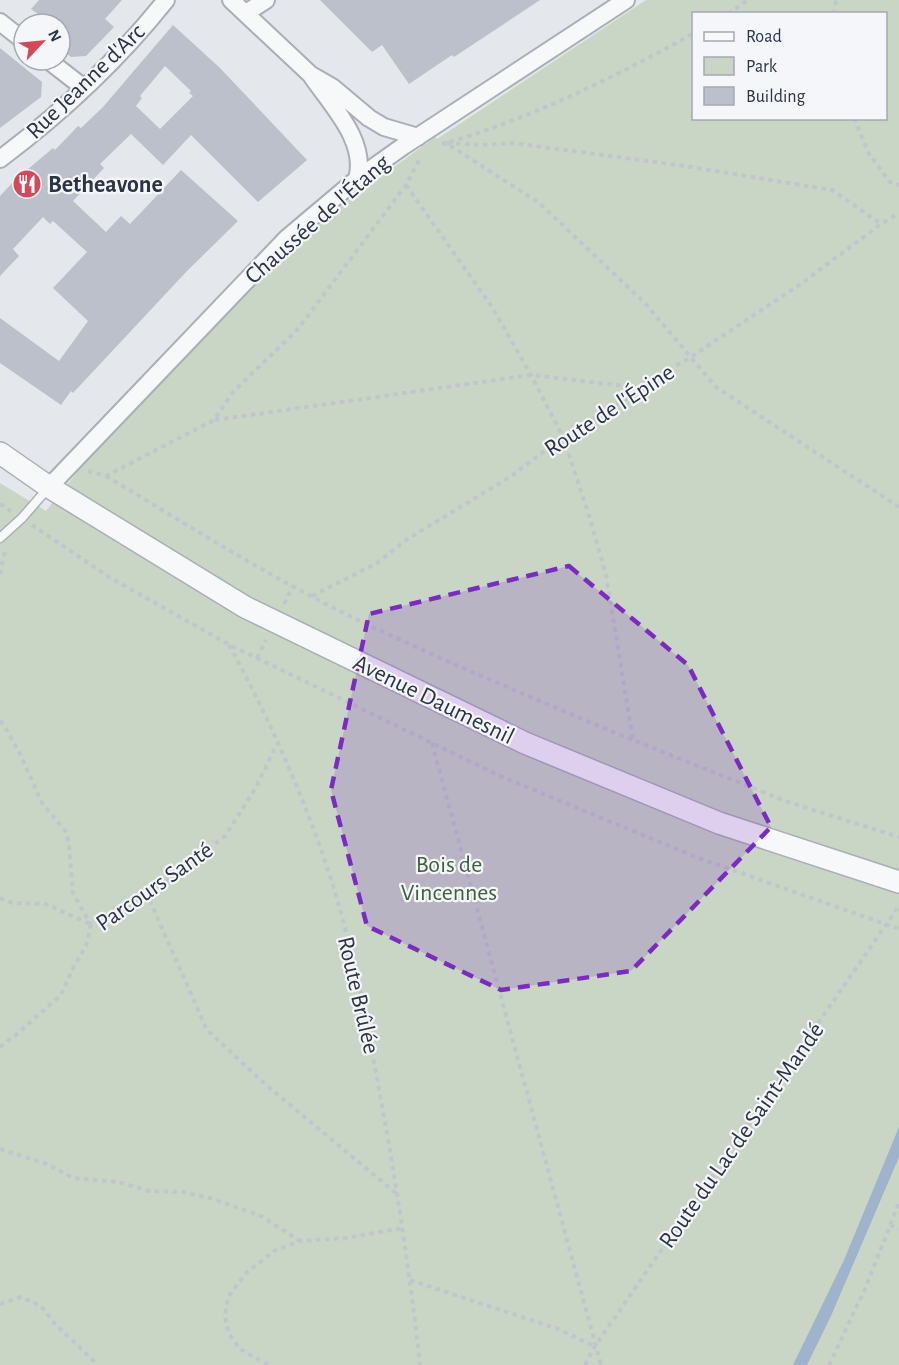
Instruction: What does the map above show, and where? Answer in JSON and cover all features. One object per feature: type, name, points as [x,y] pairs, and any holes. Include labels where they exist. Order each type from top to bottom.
[{"type":"street","name":"Rue Jeanne d'Arc","points":[[0,159],[84,88],[166,0]]},
{"type":"street","points":[[231,0],[311,75],[353,139],[359,162],[357,179]]},
{"type":"street","points":[[246,14],[266,0]]},
{"type":"street","name":"Chaussée de l'Étang","points":[[49,487],[244,280],[287,238],[357,179],[626,0]]},
{"type":"street","points":[[0,22],[12,32]]},
{"type":"street","points":[[63,72],[84,88]]},
{"type":"street","points":[[311,75],[332,87],[369,118],[384,127],[418,137]]},
{"type":"street","name":"Avenue Daumesnil","points":[[0,453],[49,487],[245,607],[525,743],[719,823],[899,882]]},
{"type":"lane","points":[[0,538],[22,518],[49,487]]},
{"type":"path","points":[[731,12],[748,0]]},
{"type":"path","points":[[436,147],[520,118],[589,88],[692,34]]},
{"type":"path","points":[[855,120],[869,154],[890,182],[899,185]]},
{"type":"path","points":[[446,143],[481,145],[512,143],[685,166],[832,190],[881,224]]},
{"type":"path","points":[[446,143],[538,202],[644,302],[716,387],[899,507]]},
{"type":"path","points":[[214,420],[233,392],[298,329],[406,185],[421,157],[428,152]]},
{"type":"path","points":[[406,185],[492,307],[563,437],[606,575],[633,740]]},
{"type":"path","name":"Route de l'Épine","points":[[312,596],[377,563],[405,540],[510,477],[563,437],[691,357],[802,283],[899,213]]},
{"type":"path","points":[[106,476],[214,420],[531,375],[642,388]]},
{"type":"path","points":[[83,470],[106,476],[246,561],[357,620],[633,740],[788,802],[899,837]]},
{"type":"path","name":"Avenue Daumesnil","points":[[22,518],[109,577],[228,644],[500,777],[696,857],[899,929]]},
{"type":"path","points":[[283,606],[293,585]]},
{"type":"path","points":[[257,658],[266,639]]},
{"type":"path","name":"Route Brûlée","points":[[228,644],[289,765],[325,862],[359,981],[403,1228],[420,1365]]},
{"type":"path","points":[[0,721],[20,754],[42,803],[66,832],[73,893],[91,925]]},
{"type":"path","name":"Parcours Santé","points":[[0,1047],[61,994],[86,946],[91,925],[165,883],[225,836],[255,789],[278,743]]},
{"type":"path","points":[[432,743],[601,1365]]},
{"type":"path","points":[[146,892],[207,1030],[265,1084],[397,1194]]},
{"type":"path","points":[[0,898],[12,903],[46,904],[91,925]]},
{"type":"path","name":"Route du Lac de Saint-Mandé","points":[[585,1365],[595,1346],[899,906]]},
{"type":"path","points":[[0,1149],[47,1164],[73,1178],[119,1182],[149,1191],[183,1192],[213,1199],[261,1216],[300,1241]]},
{"type":"path","points":[[829,1365],[865,1289],[899,1203]]},
{"type":"path","points":[[890,1225],[899,1229]]},
{"type":"path","points":[[268,1365],[240,1349],[230,1334],[225,1317],[228,1297],[246,1273],[274,1251],[300,1241],[346,1238],[403,1228]]},
{"type":"path","points":[[410,1280],[558,1329],[595,1346]]},
{"type":"path","points":[[0,1304],[21,1297],[41,1306],[55,1324],[98,1365]]},
{"type":"highlighted area","points":[[569,566],[688,665],[771,827],[631,971],[501,990],[367,926],[331,790],[369,614]]},
{"type":"green space","name":"Bois de Vincennes","points":[[646,0],[899,0],[899,1365],[0,1365],[0,483],[46,511],[86,461],[286,253],[333,212],[435,137],[437,139]]},
{"type":"water","points":[[899,1127],[899,1157],[831,1316],[807,1365],[793,1365],[844,1260]]},
{"type":"building","points":[[39,0],[122,0],[105,19],[114,27],[86,56],[72,57],[72,12],[35,12],[31,9]]},
{"type":"building","points":[[320,0],[540,0],[409,84],[382,45],[372,52]]},
{"type":"building","points":[[173,25],[220,68],[307,160],[258,202],[191,135],[163,165],[131,134],[100,164],[104,168],[73,201],[106,232],[121,216],[130,224],[181,170],[238,221],[187,271],[73,393],[71,391],[61,405],[0,363],[0,318],[59,361],[88,321],[53,288],[87,252],[53,221],[50,224],[43,217],[13,249],[19,256],[0,276],[0,196],[14,181],[53,148],[55,150],[78,126],[81,128],[103,107]],"holes":[[[165,66],[191,91],[189,93],[193,96],[160,129],[136,106],[142,98],[140,96]]]},
{"type":"building","points":[[0,48],[12,58],[12,72],[30,72],[42,82],[41,97],[0,128]]},
{"type":"place","name":"Betheavone","points":[[27,184]]}]
